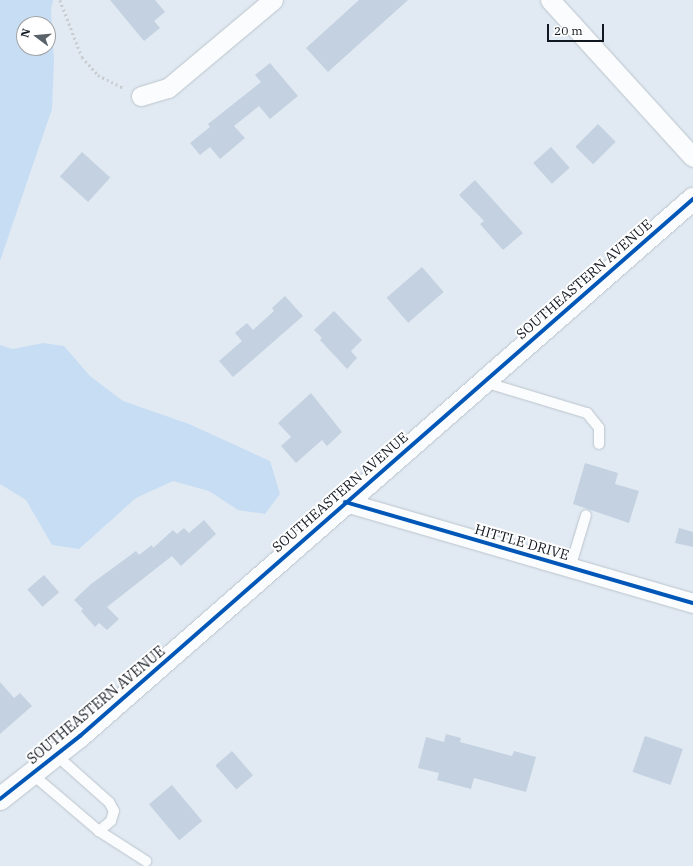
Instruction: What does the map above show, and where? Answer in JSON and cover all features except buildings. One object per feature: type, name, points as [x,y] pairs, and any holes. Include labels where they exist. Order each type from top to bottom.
[{"type":"street","points":[[141,96],[168,88],[273,0]]},
{"type":"street","points":[[550,0],[693,157]]},
{"type":"street","name":"SOUTHEASTERN AVENUE","points":[[0,800],[56,755],[693,199]]},
{"type":"street","name":"HITTLE DRIVE","points":[[345,502],[693,603]]},
{"type":"lane","points":[[484,382],[587,413],[599,428],[599,444]]},
{"type":"lane","points":[[570,568],[586,515]]},
{"type":"lane","points":[[56,755],[109,802],[114,811],[111,821],[99,832]]},
{"type":"lane","points":[[32,774],[99,832],[146,862]]},
{"type":"path","points":[[60,0],[82,57],[98,75],[141,96]]},
{"type":"shaded area","points":[[0,0],[53,0],[51,16],[16,16],[16,56],[54,56],[52,109],[0,261]]},
{"type":"shaded area","points":[[43,343],[64,346],[90,376],[123,401],[189,424],[270,461],[280,494],[265,514],[238,510],[209,491],[173,481],[136,498],[79,549],[52,545],[26,500],[0,484],[0,345],[13,349]]},
{"type":"cycle path","points":[[0,799],[80,736],[693,199]]},
{"type":"cycle path","points":[[345,502],[693,603]]}]
